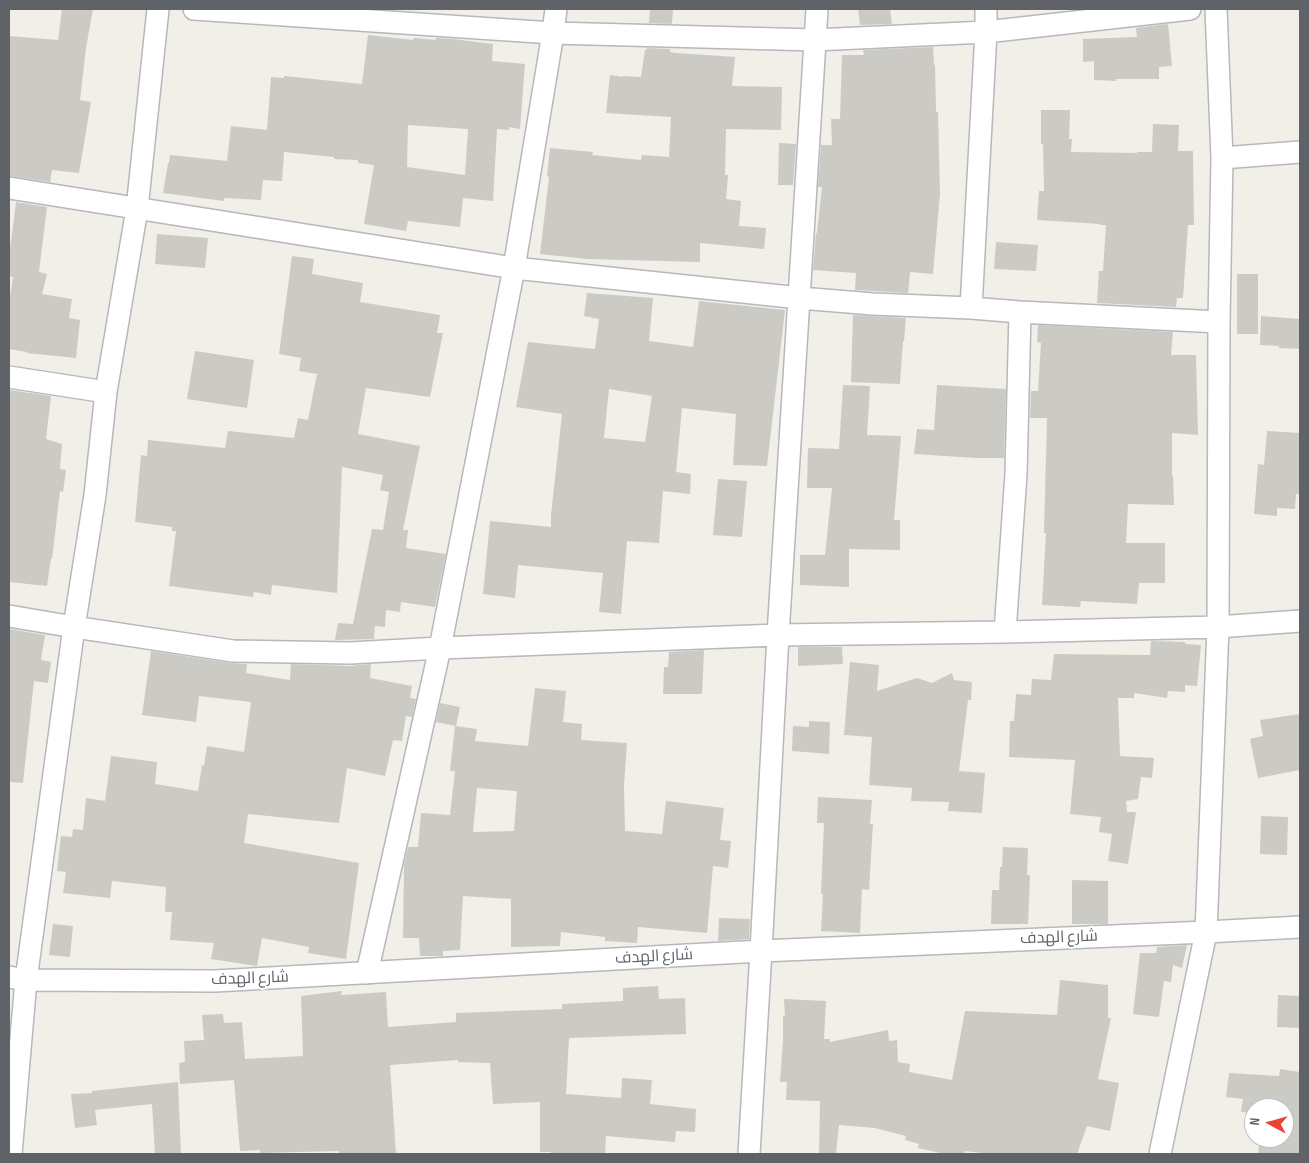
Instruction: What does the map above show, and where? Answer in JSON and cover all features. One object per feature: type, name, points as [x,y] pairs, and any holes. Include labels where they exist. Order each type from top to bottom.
[{"type":"street","points":[[11,1154],[17,978],[95,495],[106,392],[137,209],[158,9]]},
{"type":"street","points":[[194,9],[314,13],[553,33],[816,40],[986,32],[1190,9]]},
{"type":"street","points":[[367,973],[440,648],[514,268],[556,9]]},
{"type":"street","points":[[749,1154],[762,951],[778,635],[817,9]]},
{"type":"street","points":[[971,308],[986,9]]},
{"type":"street","points":[[1160,1154],[1206,932],[1218,627],[1219,322],[1222,158],[1216,9]]},
{"type":"street","points":[[1222,158],[1300,152]]},
{"type":"street","points":[[9,188],[514,268],[873,304],[1219,322]]},
{"type":"street","points":[[1005,632],[1016,474],[1020,312]]},
{"type":"street","points":[[9,377],[106,392]]},
{"type":"street","points":[[9,616],[233,651],[350,654],[440,648],[778,635],[1218,627],[1300,621]]},
{"type":"street","name":"شارع الهدف","points":[[17,978],[215,980],[762,951],[1300,927]]},
{"type":"building","points":[[62,9],[93,9],[80,100],[91,102],[79,173],[52,170],[50,182],[9,176],[9,36],[58,40]]},
{"type":"building","points":[[650,9],[673,9],[672,24],[649,23]]},
{"type":"building","points":[[858,9],[890,9],[892,24],[860,25]]},
{"type":"building","points":[[1168,24],[1172,66],[1159,67],[1159,79],[1094,80],[1094,61],[1083,62],[1083,39],[1137,37],[1136,28]]},
{"type":"building","points":[[368,35],[413,40],[414,38],[453,39],[493,44],[492,61],[525,64],[520,129],[509,127],[509,130],[497,129],[493,201],[463,198],[460,227],[408,221],[406,231],[364,224],[374,165],[358,163],[358,160],[334,159],[334,157],[284,152],[282,181],[263,180],[261,200],[224,198],[224,201],[163,193],[170,155],[227,161],[231,126],[267,130],[271,77],[284,78],[284,76],[362,84]],"holes":[[[408,125],[468,129],[465,175],[407,167]]]},
{"type":"building","points":[[933,47],[936,112],[938,112],[940,193],[933,274],[910,272],[908,293],[855,290],[856,273],[813,270],[822,187],[818,187],[821,145],[832,145],[831,119],[840,119],[842,55],[864,55],[863,50]]},
{"type":"building","points":[[647,48],[670,49],[670,52],[677,53],[735,57],[732,86],[782,87],[781,130],[726,129],[725,175],[728,175],[726,199],[741,201],[739,226],[766,228],[764,249],[700,243],[700,262],[587,259],[540,254],[549,177],[547,176],[550,148],[593,152],[592,155],[641,160],[642,155],[669,157],[671,117],[606,113],[610,75],[641,77],[645,50]]},
{"type":"building","points":[[1041,110],[1070,110],[1069,139],[1072,139],[1071,152],[1152,152],[1153,124],[1179,125],[1178,151],[1193,151],[1194,225],[1188,225],[1183,298],[1177,298],[1176,307],[1097,303],[1099,271],[1103,271],[1106,225],[1037,220],[1039,191],[1044,191]]},
{"type":"building","points":[[779,143],[796,144],[793,185],[778,185]]},
{"type":"building","points":[[16,202],[47,207],[39,272],[47,274],[42,294],[72,299],[69,318],[80,320],[76,358],[27,353],[9,349],[9,304],[13,277],[9,276],[9,257]]},
{"type":"building","points":[[157,234],[208,238],[205,268],[155,264]]},
{"type":"building","points":[[996,242],[1038,245],[1036,271],[994,269]]},
{"type":"building","points":[[292,256],[314,259],[312,274],[363,283],[360,302],[440,315],[437,333],[443,333],[430,397],[366,388],[358,434],[420,446],[403,530],[408,530],[406,548],[446,554],[435,607],[401,602],[400,612],[386,610],[385,627],[375,626],[374,639],[335,640],[338,623],[353,624],[372,529],[383,530],[389,492],[380,490],[383,475],[342,467],[337,593],[272,585],[271,595],[254,592],[253,597],[169,586],[176,531],[172,531],[172,527],[135,522],[141,455],[147,456],[148,440],[225,448],[228,431],[294,438],[298,418],[308,420],[317,374],[299,371],[301,358],[279,354]]},
{"type":"building","points":[[1237,274],[1258,274],[1258,334],[1237,334]]},
{"type":"building","points":[[587,293],[653,298],[649,341],[693,347],[699,301],[785,310],[767,466],[733,465],[736,414],[682,408],[676,472],[691,474],[690,494],[663,491],[659,543],[627,541],[621,614],[599,612],[603,573],[518,565],[515,598],[483,594],[490,521],[551,527],[562,414],[516,407],[528,342],[595,349],[599,319],[584,316]],"holes":[[[609,389],[652,396],[645,442],[604,438]]]},
{"type":"building","points":[[853,315],[906,318],[900,384],[851,382]]},
{"type":"building","points":[[1261,316],[1300,319],[1300,349],[1260,345]]},
{"type":"building","points":[[1038,325],[1173,332],[1171,355],[1196,355],[1198,435],[1172,433],[1174,505],[1128,504],[1126,543],[1165,543],[1165,583],[1139,583],[1137,604],[1081,601],[1080,607],[1042,605],[1046,533],[1044,533],[1047,418],[1030,418],[1031,391],[1038,391],[1041,343],[1037,342]]},
{"type":"building","points":[[195,351],[254,360],[247,408],[187,399]]},
{"type":"building","points":[[843,385],[870,386],[867,435],[901,436],[894,520],[900,520],[900,550],[849,549],[849,587],[800,585],[800,555],[825,555],[832,488],[807,488],[808,448],[839,449]]},
{"type":"building","points":[[937,385],[1006,389],[1004,458],[914,454],[917,429],[934,430]]},
{"type":"building","points":[[9,390],[51,396],[46,439],[62,444],[60,469],[66,470],[63,492],[60,491],[47,586],[9,582]]},
{"type":"building","points":[[1267,431],[1300,433],[1300,494],[1296,494],[1295,509],[1277,508],[1277,516],[1254,514],[1258,464],[1264,465]]},
{"type":"building","points":[[718,479],[747,481],[742,537],[713,535]]},
{"type":"building","points":[[9,629],[45,635],[41,660],[51,662],[48,683],[34,681],[23,783],[9,782]]},
{"type":"building","points":[[1151,641],[1185,642],[1185,644],[1201,645],[1197,686],[1185,685],[1185,692],[1168,691],[1167,698],[1134,693],[1134,698],[1118,698],[1120,756],[1154,758],[1152,778],[1141,777],[1138,799],[1126,801],[1127,812],[1136,812],[1128,864],[1108,861],[1112,834],[1099,832],[1101,817],[1070,814],[1075,760],[1009,757],[1010,721],[1014,721],[1016,694],[1031,695],[1032,679],[1051,680],[1054,654],[1150,655]]},
{"type":"building","points":[[798,647],[842,647],[843,664],[798,666]]},
{"type":"building","points":[[704,650],[702,694],[663,694],[664,667],[668,667],[669,652]]},
{"type":"building","points":[[151,651],[247,664],[246,673],[290,680],[291,664],[350,666],[371,664],[370,678],[412,686],[410,698],[416,699],[412,717],[406,716],[402,741],[393,740],[385,776],[347,768],[339,823],[248,814],[244,843],[359,863],[346,959],[308,953],[309,947],[262,938],[257,966],[211,959],[214,943],[170,940],[172,912],[165,912],[166,887],[112,881],[110,898],[63,893],[66,872],[57,871],[61,836],[72,837],[73,829],[83,830],[86,798],[105,801],[111,756],[157,762],[155,784],[198,791],[207,746],[244,752],[251,702],[199,696],[196,722],[142,715]]},
{"type":"building","points":[[850,662],[879,665],[877,691],[917,678],[932,683],[952,673],[954,680],[972,682],[971,700],[968,700],[959,771],[985,773],[982,813],[948,811],[949,802],[911,801],[912,788],[869,785],[872,737],[844,735]]},
{"type":"building","points":[[535,688],[566,691],[563,722],[582,724],[581,740],[627,743],[624,785],[625,831],[662,834],[666,801],[724,808],[720,840],[731,841],[728,868],[713,866],[707,933],[638,927],[637,943],[605,941],[605,937],[561,932],[560,946],[511,947],[511,899],[463,896],[460,950],[443,951],[443,956],[420,956],[419,938],[403,938],[404,865],[408,847],[418,847],[421,813],[450,815],[455,771],[450,771],[455,726],[477,729],[475,741],[528,746]],"holes":[[[477,788],[517,791],[514,831],[473,832]]]},
{"type":"building","points":[[440,703],[460,707],[456,726],[436,722]]},
{"type":"building","points":[[1300,714],[1300,770],[1258,778],[1250,739],[1263,736],[1260,720]]},
{"type":"building","points":[[809,721],[830,722],[829,754],[792,751],[793,726],[809,727]]},
{"type":"building","points":[[818,797],[872,800],[870,824],[873,824],[869,890],[862,889],[860,933],[821,931],[824,823],[817,823]]},
{"type":"building","points":[[1261,816],[1288,817],[1287,855],[1260,854]]},
{"type":"building","points":[[1003,847],[1028,848],[1027,875],[1030,875],[1028,924],[991,924],[992,890],[999,890]]},
{"type":"building","points":[[1072,880],[1108,881],[1108,924],[1072,924]]},
{"type":"building","points":[[719,918],[750,919],[749,939],[718,941]]},
{"type":"building","points":[[53,924],[73,926],[70,957],[49,955]]},
{"type":"building","points":[[1187,945],[1182,968],[1173,965],[1171,982],[1164,981],[1159,1017],[1133,1014],[1140,953],[1156,953],[1157,947]]},
{"type":"building","points":[[1060,980],[1108,985],[1108,1018],[1111,1018],[1098,1079],[1119,1083],[1110,1131],[1087,1126],[1077,1154],[991,1154],[965,1151],[964,1154],[945,1154],[918,1148],[919,1144],[905,1140],[906,1136],[875,1128],[839,1125],[836,1154],[819,1154],[820,1101],[786,1100],[787,1082],[780,1082],[783,1016],[785,1016],[784,999],[826,1001],[824,1039],[830,1039],[830,1042],[888,1030],[889,1041],[897,1040],[898,1062],[910,1064],[909,1072],[952,1080],[965,1011],[1057,1015]]},
{"type":"building","points":[[658,986],[659,999],[685,998],[686,1034],[569,1038],[566,1094],[621,1098],[622,1078],[652,1080],[650,1104],[696,1109],[695,1132],[676,1131],[675,1142],[606,1136],[605,1154],[551,1154],[551,1152],[540,1152],[540,1102],[493,1104],[490,1063],[458,1062],[458,1060],[390,1065],[396,1154],[339,1154],[339,1151],[260,1153],[260,1150],[240,1151],[234,1080],[180,1084],[179,1063],[185,1062],[184,1041],[204,1040],[202,1015],[223,1014],[224,1023],[242,1022],[245,1059],[303,1056],[301,996],[342,991],[341,995],[386,992],[388,1027],[456,1022],[456,1013],[562,1009],[562,1004],[623,1001],[623,988]]},
{"type":"building","points":[[1278,995],[1300,996],[1300,1028],[1277,1027]]},
{"type":"building","points":[[1280,1069],[1300,1072],[1300,1154],[1258,1154],[1259,1148],[1294,1148],[1294,1098],[1244,1098],[1244,1112],[1241,1112],[1243,1099],[1226,1097],[1229,1073],[1279,1076]]},
{"type":"building","points":[[178,1082],[181,1154],[155,1154],[152,1104],[95,1110],[97,1125],[75,1128],[71,1094]]}]
